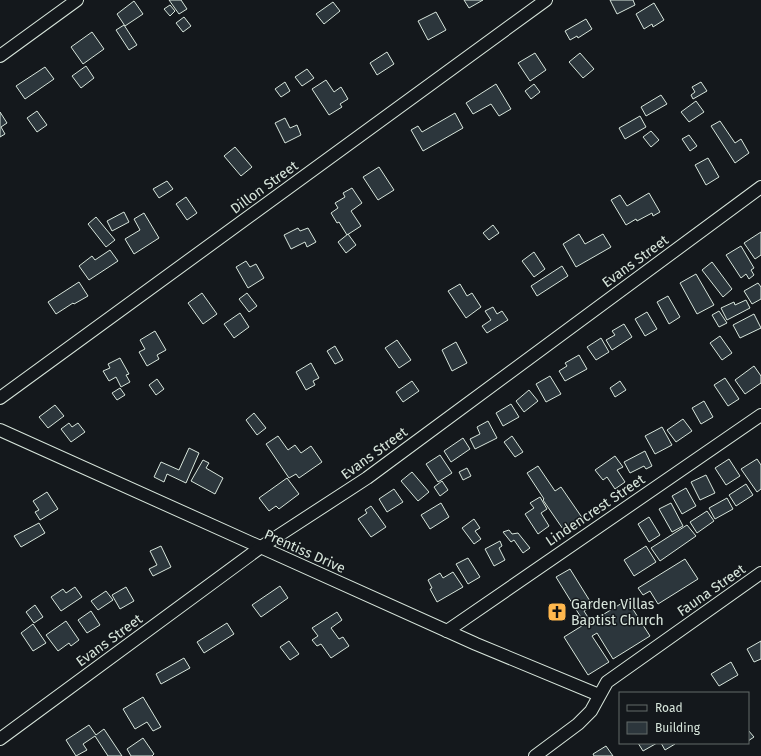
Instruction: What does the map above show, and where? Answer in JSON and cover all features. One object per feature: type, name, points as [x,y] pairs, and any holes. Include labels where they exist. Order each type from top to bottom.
[{"type":"street","points":[[0,56],[77,0]]},
{"type":"street","name":"Dillon Street","points":[[0,398],[546,0]]},
{"type":"street","name":"Evans Street","points":[[0,739],[261,547],[367,478],[761,187]]},
{"type":"street","name":"Lindencrest Street","points":[[447,631],[761,415]]},
{"type":"street","name":"Prentiss Drive","points":[[0,430],[447,631],[599,696]]},
{"type":"street","name":"Fauna Street","points":[[535,756],[578,724],[591,710],[607,682],[761,573]]},
{"type":"building","points":[[169,0],[181,0],[187,9],[179,14]]},
{"type":"building","points":[[464,0],[483,0],[469,8]]},
{"type":"building","points":[[610,0],[633,0],[635,5],[617,14]]},
{"type":"building","points":[[134,1],[143,14],[125,26],[117,14]]},
{"type":"building","points":[[333,2],[340,11],[324,24],[316,14]]},
{"type":"building","points":[[654,3],[664,20],[653,27],[652,24],[644,29],[636,14]]},
{"type":"building","points":[[170,5],[175,11],[170,16],[164,9]]},
{"type":"building","points":[[436,12],[446,30],[428,40],[418,21]]},
{"type":"building","points":[[184,17],[191,26],[183,32],[176,23]]},
{"type":"building","points":[[586,19],[592,29],[578,38],[577,36],[570,40],[565,31]]},
{"type":"building","points":[[124,25],[137,45],[129,50],[116,30]]},
{"type":"building","points":[[92,32],[104,49],[83,64],[71,47]]},
{"type":"building","points":[[387,52],[394,64],[377,75],[370,63]]},
{"type":"building","points":[[535,53],[546,70],[530,81],[518,63]]},
{"type":"building","points":[[580,53],[594,69],[583,78],[569,62]]},
{"type":"building","points":[[86,66],[94,78],[81,88],[72,76]]},
{"type":"building","points":[[45,67],[54,79],[25,99],[16,86]]},
{"type":"building","points":[[307,69],[314,78],[302,86],[295,77]]},
{"type":"building","points":[[326,80],[334,92],[341,87],[348,99],[340,104],[342,107],[329,115],[312,89]]},
{"type":"building","points":[[285,82],[290,91],[281,97],[275,89]]},
{"type":"building","points":[[701,82],[707,91],[693,99],[691,95],[695,92],[692,87]]},
{"type":"building","points":[[496,84],[511,109],[499,116],[491,104],[473,114],[466,103]]},
{"type":"building","points":[[534,84],[540,92],[531,99],[525,91]]},
{"type":"building","points":[[661,95],[667,104],[646,116],[641,107]]},
{"type":"building","points":[[696,101],[704,112],[689,122],[681,112]]},
{"type":"building","points":[[37,111],[47,125],[37,132],[27,118]]},
{"type":"building","points":[[0,112],[7,123],[1,127],[5,134],[0,137]]},
{"type":"building","points":[[455,113],[463,128],[423,151],[411,130],[418,126],[422,132]]},
{"type":"building","points":[[640,116],[646,127],[625,139],[619,128]]},
{"type":"building","points":[[285,118],[290,128],[297,125],[301,135],[285,143],[275,123]]},
{"type":"building","points":[[720,121],[735,143],[741,139],[749,153],[735,163],[711,126]]},
{"type":"building","points":[[651,131],[659,140],[651,147],[643,137]]},
{"type":"building","points":[[689,135],[697,146],[690,151],[682,139]]},
{"type":"building","points":[[235,147],[252,167],[241,176],[224,156]]},
{"type":"building","points":[[708,158],[719,177],[706,185],[695,165]]},
{"type":"building","points":[[379,167],[394,190],[378,200],[363,177]]},
{"type":"building","points":[[167,181],[173,189],[159,198],[153,189]]},
{"type":"building","points":[[352,188],[362,203],[351,211],[361,226],[347,235],[331,213],[338,208],[335,203],[345,197],[343,193]]},
{"type":"building","points":[[649,193],[660,212],[653,216],[652,213],[637,221],[636,219],[626,225],[611,200],[620,195],[627,206]]},
{"type":"building","points":[[186,197],[197,213],[187,220],[176,204]]},
{"type":"building","points":[[124,212],[129,222],[112,231],[107,221]]},
{"type":"building","points":[[144,213],[159,238],[134,254],[125,239],[140,230],[134,219]]},
{"type":"building","points":[[96,217],[115,240],[106,247],[88,224]]},
{"type":"building","points":[[493,225],[499,233],[489,240],[483,233]]},
{"type":"building","points":[[298,228],[300,231],[308,228],[316,242],[307,247],[305,242],[291,249],[284,235]]},
{"type":"building","points":[[761,232],[761,255],[755,259],[744,243]]},
{"type":"building","points":[[348,234],[356,245],[346,253],[338,242]]},
{"type":"building","points":[[579,234],[585,244],[603,234],[611,247],[576,267],[563,244]]},
{"type":"building","points":[[741,246],[754,268],[751,270],[754,275],[749,279],[746,274],[741,278],[726,255]]},
{"type":"building","points":[[110,250],[118,261],[89,280],[79,266],[92,256],[95,260]]},
{"type":"building","points":[[534,252],[545,269],[534,277],[522,261]]},
{"type":"building","points":[[246,261],[250,267],[256,264],[264,278],[248,288],[236,267]]},
{"type":"building","points":[[712,262],[732,289],[723,297],[702,270]]},
{"type":"building","points":[[562,266],[568,276],[537,296],[531,286]]},
{"type":"building","points":[[696,274],[714,305],[697,314],[680,283]]},
{"type":"building","points":[[79,282],[88,296],[74,304],[73,303],[56,314],[48,302]]},
{"type":"building","points":[[758,283],[761,287],[761,299],[752,304],[744,291]]},
{"type":"building","points":[[460,284],[467,296],[472,293],[481,307],[466,318],[448,291]]},
{"type":"building","points":[[202,293],[217,314],[203,324],[188,303]]},
{"type":"building","points":[[247,293],[257,306],[249,312],[239,299]]},
{"type":"building","points":[[668,296],[680,317],[669,324],[657,302]]},
{"type":"building","points":[[746,300],[750,308],[727,320],[721,308],[734,302],[735,305]]},
{"type":"building","points":[[493,307],[497,314],[502,311],[508,320],[487,333],[482,326],[491,320],[485,311]]},
{"type":"building","points":[[719,311],[727,323],[719,327],[712,315]]},
{"type":"building","points":[[647,312],[657,329],[645,336],[635,319]]},
{"type":"building","points":[[240,313],[249,327],[234,338],[224,324]]},
{"type":"building","points":[[754,314],[761,328],[740,338],[733,325]]},
{"type":"building","points":[[624,324],[632,337],[612,350],[606,340],[615,335],[612,331]]},
{"type":"building","points":[[155,331],[166,350],[157,355],[159,359],[147,366],[139,352],[145,349],[140,340]]},
{"type":"building","points":[[720,336],[732,353],[722,360],[710,343]]},
{"type":"building","points":[[601,338],[609,352],[596,360],[587,347]]},
{"type":"building","points":[[397,340],[411,360],[399,368],[385,348]]},
{"type":"building","points":[[456,342],[467,363],[452,371],[442,350]]},
{"type":"building","points":[[335,346],[343,360],[335,364],[327,351]]},
{"type":"building","points":[[579,355],[587,369],[565,381],[559,371],[567,366],[565,363]]},
{"type":"building","points":[[120,358],[129,374],[126,375],[130,382],[121,387],[116,377],[109,381],[103,371],[110,368],[108,364]]},
{"type":"building","points":[[311,363],[319,378],[313,381],[315,385],[306,390],[296,372]]},
{"type":"building","points":[[754,366],[761,376],[761,383],[745,394],[735,380]]},
{"type":"building","points":[[550,376],[561,394],[546,402],[536,384]]},
{"type":"building","points":[[725,378],[739,399],[728,406],[714,385]]},
{"type":"building","points":[[157,379],[164,389],[156,395],[149,385]]},
{"type":"building","points":[[412,381],[419,391],[403,402],[396,392]]},
{"type":"building","points":[[620,381],[626,390],[615,397],[610,388]]},
{"type":"building","points":[[120,388],[125,395],[117,400],[112,393]]},
{"type":"building","points":[[529,390],[538,401],[524,412],[516,401]]},
{"type":"building","points":[[704,401],[713,417],[701,424],[692,408]]},
{"type":"building","points":[[511,404],[519,417],[503,426],[496,413]]},
{"type":"building","points":[[55,405],[64,416],[48,428],[39,417]]},
{"type":"building","points":[[254,413],[266,428],[257,435],[246,420]]},
{"type":"building","points":[[683,419],[692,431],[676,442],[667,430]]},
{"type":"building","points":[[488,421],[497,438],[475,449],[470,439],[480,434],[477,427]]},
{"type":"building","points":[[69,423],[72,427],[78,423],[85,432],[71,442],[61,429]]},
{"type":"building","points":[[662,427],[672,445],[655,454],[645,436]]},
{"type":"building","points":[[278,436],[288,450],[295,445],[301,453],[311,446],[322,462],[299,478],[296,474],[289,478],[266,444]]},
{"type":"building","points":[[512,436],[523,452],[515,457],[504,442]]},
{"type":"building","points":[[463,438],[470,449],[451,462],[444,451]]},
{"type":"building","points":[[189,448],[199,453],[186,483],[167,474],[164,482],[154,477],[161,462],[179,470]]},
{"type":"building","points":[[645,451],[652,466],[646,469],[644,466],[630,473],[624,462]]},
{"type":"building","points":[[440,455],[452,473],[438,482],[426,464]]},
{"type":"building","points":[[615,456],[623,467],[617,470],[625,482],[615,489],[607,477],[603,480],[595,470]]},
{"type":"building","points":[[729,459],[740,476],[726,485],[715,468]]},
{"type":"building","points":[[757,459],[761,465],[761,489],[757,492],[741,469]]},
{"type":"building","points":[[203,460],[209,463],[206,468],[223,478],[215,494],[191,481]]},
{"type":"building","points":[[538,466],[555,491],[561,487],[583,519],[565,532],[527,473]]},
{"type":"building","points":[[467,468],[471,476],[463,480],[459,472]]},
{"type":"building","points":[[412,472],[429,492],[418,501],[401,481]]},
{"type":"building","points":[[706,475],[715,493],[700,500],[691,482]]},
{"type":"building","points":[[287,478],[299,494],[279,509],[276,506],[269,511],[259,498]]},
{"type":"building","points":[[442,481],[448,490],[440,496],[434,487]]},
{"type":"building","points":[[746,484],[753,495],[736,506],[729,495]]},
{"type":"building","points":[[686,488],[696,506],[682,514],[672,496]]},
{"type":"building","points":[[394,489],[403,502],[387,512],[379,499]]},
{"type":"building","points":[[47,492],[58,509],[40,520],[35,512],[39,510],[33,501]]},
{"type":"building","points":[[540,497],[547,509],[541,513],[549,526],[538,534],[525,514],[534,508],[530,503]]},
{"type":"building","points":[[727,498],[733,509],[715,519],[709,508]]},
{"type":"building","points":[[441,503],[449,517],[430,529],[421,515]]},
{"type":"building","points":[[671,503],[683,526],[672,532],[659,509]]},
{"type":"building","points":[[371,506],[386,527],[371,537],[358,519],[367,513],[365,510]]},
{"type":"building","points":[[707,511],[714,521],[697,533],[690,522]]},
{"type":"building","points":[[649,517],[660,535],[649,542],[638,524]]},
{"type":"building","points":[[474,519],[480,528],[475,531],[481,539],[474,544],[462,528]]},
{"type":"building","points":[[39,523],[45,533],[21,547],[14,536]]},
{"type":"building","points":[[687,525],[696,536],[660,561],[651,548]]},
{"type":"building","points":[[509,530],[512,534],[518,533],[530,548],[523,553],[514,540],[511,542],[503,532]]},
{"type":"building","points":[[500,541],[502,546],[499,548],[505,560],[494,566],[485,549]]},
{"type":"building","points":[[161,546],[171,567],[153,576],[149,569],[157,565],[150,551]]},
{"type":"building","points":[[646,546],[656,562],[634,576],[624,560]]},
{"type":"building","points":[[468,558],[480,577],[468,584],[456,564]]},
{"type":"building","points":[[685,559],[698,579],[658,604],[650,591],[643,595],[638,588]]},
{"type":"building","points":[[570,569],[593,606],[584,611],[591,622],[627,600],[650,636],[613,659],[597,633],[592,636],[609,662],[588,675],[564,637],[585,624],[556,577]]},
{"type":"building","points":[[453,572],[463,587],[437,602],[430,589],[432,588],[428,580],[440,573],[443,578]]},
{"type":"building","points":[[280,586],[288,598],[261,617],[252,605]]},
{"type":"building","points":[[75,587],[82,597],[61,611],[51,597],[63,589],[66,593]]},
{"type":"building","points":[[126,587],[134,601],[120,609],[112,595]]},
{"type":"building","points":[[106,591],[113,600],[98,610],[91,601]]},
{"type":"building","points":[[35,605],[43,617],[34,623],[26,612]]},
{"type":"building","points":[[91,611],[100,625],[87,633],[78,620]]},
{"type":"building","points":[[337,612],[342,620],[331,628],[339,639],[343,637],[349,646],[331,658],[321,644],[317,646],[312,640],[318,636],[312,628]]},
{"type":"building","points":[[66,621],[79,640],[71,646],[69,643],[58,651],[46,635]]},
{"type":"building","points":[[227,623],[234,634],[204,653],[197,642]]},
{"type":"building","points":[[33,624],[46,643],[33,651],[21,633]]},
{"type":"building","points":[[289,641],[299,654],[290,660],[280,647]]},
{"type":"building","points":[[761,641],[761,659],[754,662],[747,649]]},
{"type":"building","points":[[184,658],[190,668],[161,684],[156,674]]},
{"type":"building","points":[[731,662],[738,675],[719,686],[711,674]]},
{"type":"building","points":[[143,697],[161,727],[153,731],[147,722],[135,729],[123,709]]},
{"type":"building","points":[[89,725],[96,735],[104,729],[122,756],[108,756],[95,736],[83,744],[87,750],[76,756],[66,740]]},
{"type":"building","points":[[749,731],[754,737],[749,740]]},
{"type":"building","points":[[143,738],[154,754],[152,756],[131,756],[127,749]]},
{"type":"building","points":[[639,744],[655,744],[643,751]]},
{"type":"building","points":[[662,744],[675,744],[665,750]]},
{"type":"building","points":[[606,746],[613,756],[594,756],[593,754]]},
{"type":"place","name":"Garden Villas Baptist Church","points":[[557,612]]}]
